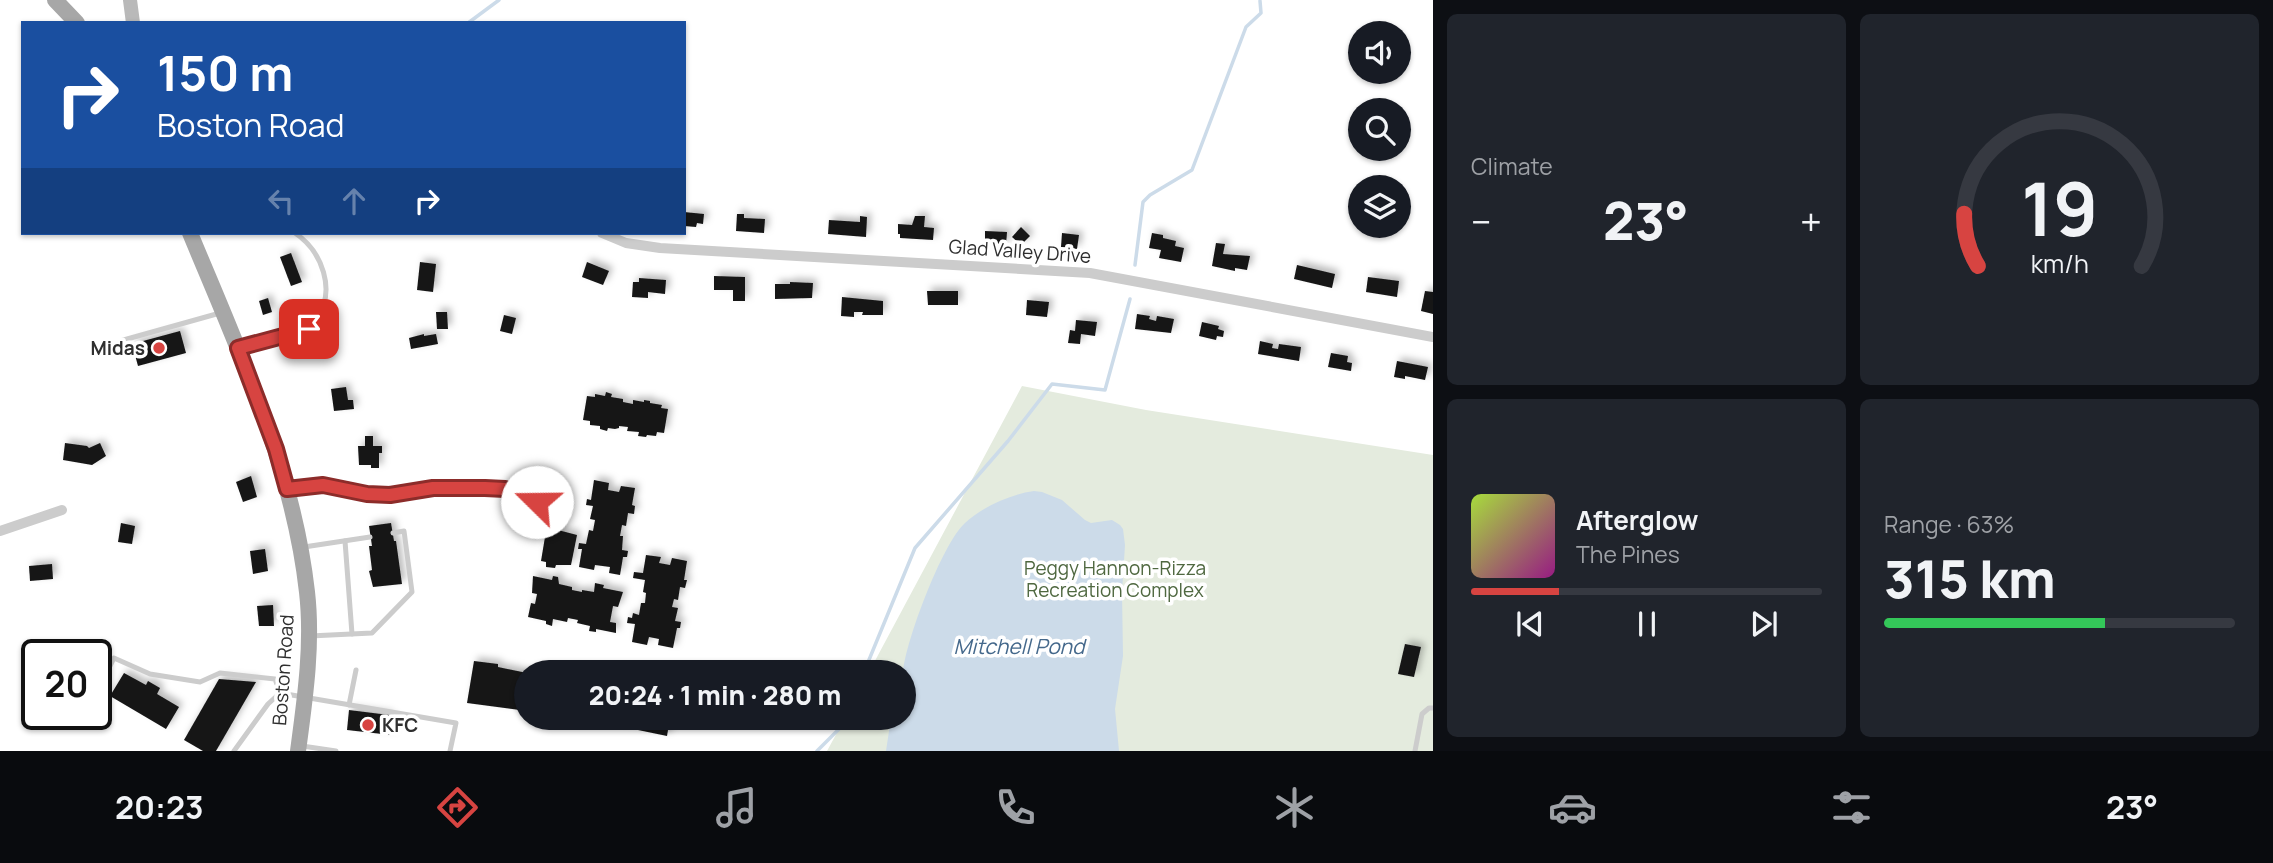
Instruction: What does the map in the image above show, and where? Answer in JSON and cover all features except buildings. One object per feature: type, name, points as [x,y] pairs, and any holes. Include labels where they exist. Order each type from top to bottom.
[{"type":"main road","points":[[55,0],[75,21]]},
{"type":"main road","name":"Boston Road","points":[[191,235],[276,449],[300,548],[308,592],[309,636],[297,749]]},
{"type":"street","points":[[130,0],[132,21]]},
{"type":"street","name":"Glad Valley Drive","points":[[607,235],[626,243],[660,248],[1090,273],[1433,337]]},
{"type":"street","points":[[0,531],[62,510]]},
{"type":"lane","points":[[238,348],[309,329],[323,310],[327,282],[317,256],[298,235]]},
{"type":"lane","points":[[120,341],[223,312]]},
{"type":"lane","points":[[287,489],[323,485],[367,494],[390,495],[433,488],[505,489],[537,502]]},
{"type":"lane","points":[[309,636],[372,633],[412,592],[404,531],[393,533]]},
{"type":"lane","points":[[300,548],[370,537]]},
{"type":"lane","points":[[345,541],[352,634]]},
{"type":"lane","points":[[112,662],[114,658],[150,674],[200,682],[220,673],[275,679],[280,693]]},
{"type":"lane","points":[[349,705],[356,670]]},
{"type":"lane","points":[[280,693],[456,723],[450,751]]},
{"type":"lane","points":[[234,751],[268,704],[280,693]]},
{"type":"lane","points":[[1415,751],[1422,714],[1433,708]]},
{"type":"lane","points":[[297,749],[335,751]]},
{"type":"green space","name":"Peggy Hannon-Rizza Recreation Complex","points":[[1022,386],[1146,410],[1433,455],[1433,751],[827,751],[838,730],[916,730],[916,660],[875,660]]},
{"type":"water","name":"Mitchell Pond","points":[[1042,492],[1062,500],[1091,523],[1112,520],[1123,529],[1123,656],[1115,709],[1119,751],[886,751],[889,730],[916,730],[916,660],[905,660],[926,593],[946,551],[965,523],[988,507],[1025,493]]},
{"type":"waterway","points":[[471,21],[499,0]]},
{"type":"waterway","points":[[1135,265],[1143,202],[1192,170],[1246,27],[1261,13],[1260,1]]},
{"type":"waterway","points":[[869,660],[915,548],[1008,441],[1052,384],[1105,390],[1130,299]]},
{"type":"waterway","points":[[817,751],[838,730]]},
{"type":"place","name":"Midas","points":[[159,348]]},
{"type":"place","name":"KFC","points":[[368,725]]},
{"type":"route","points":[[309,329],[238,348],[276,449],[287,489],[323,485],[367,494],[390,495],[433,488],[469,487],[505,489],[537,502]]}]
